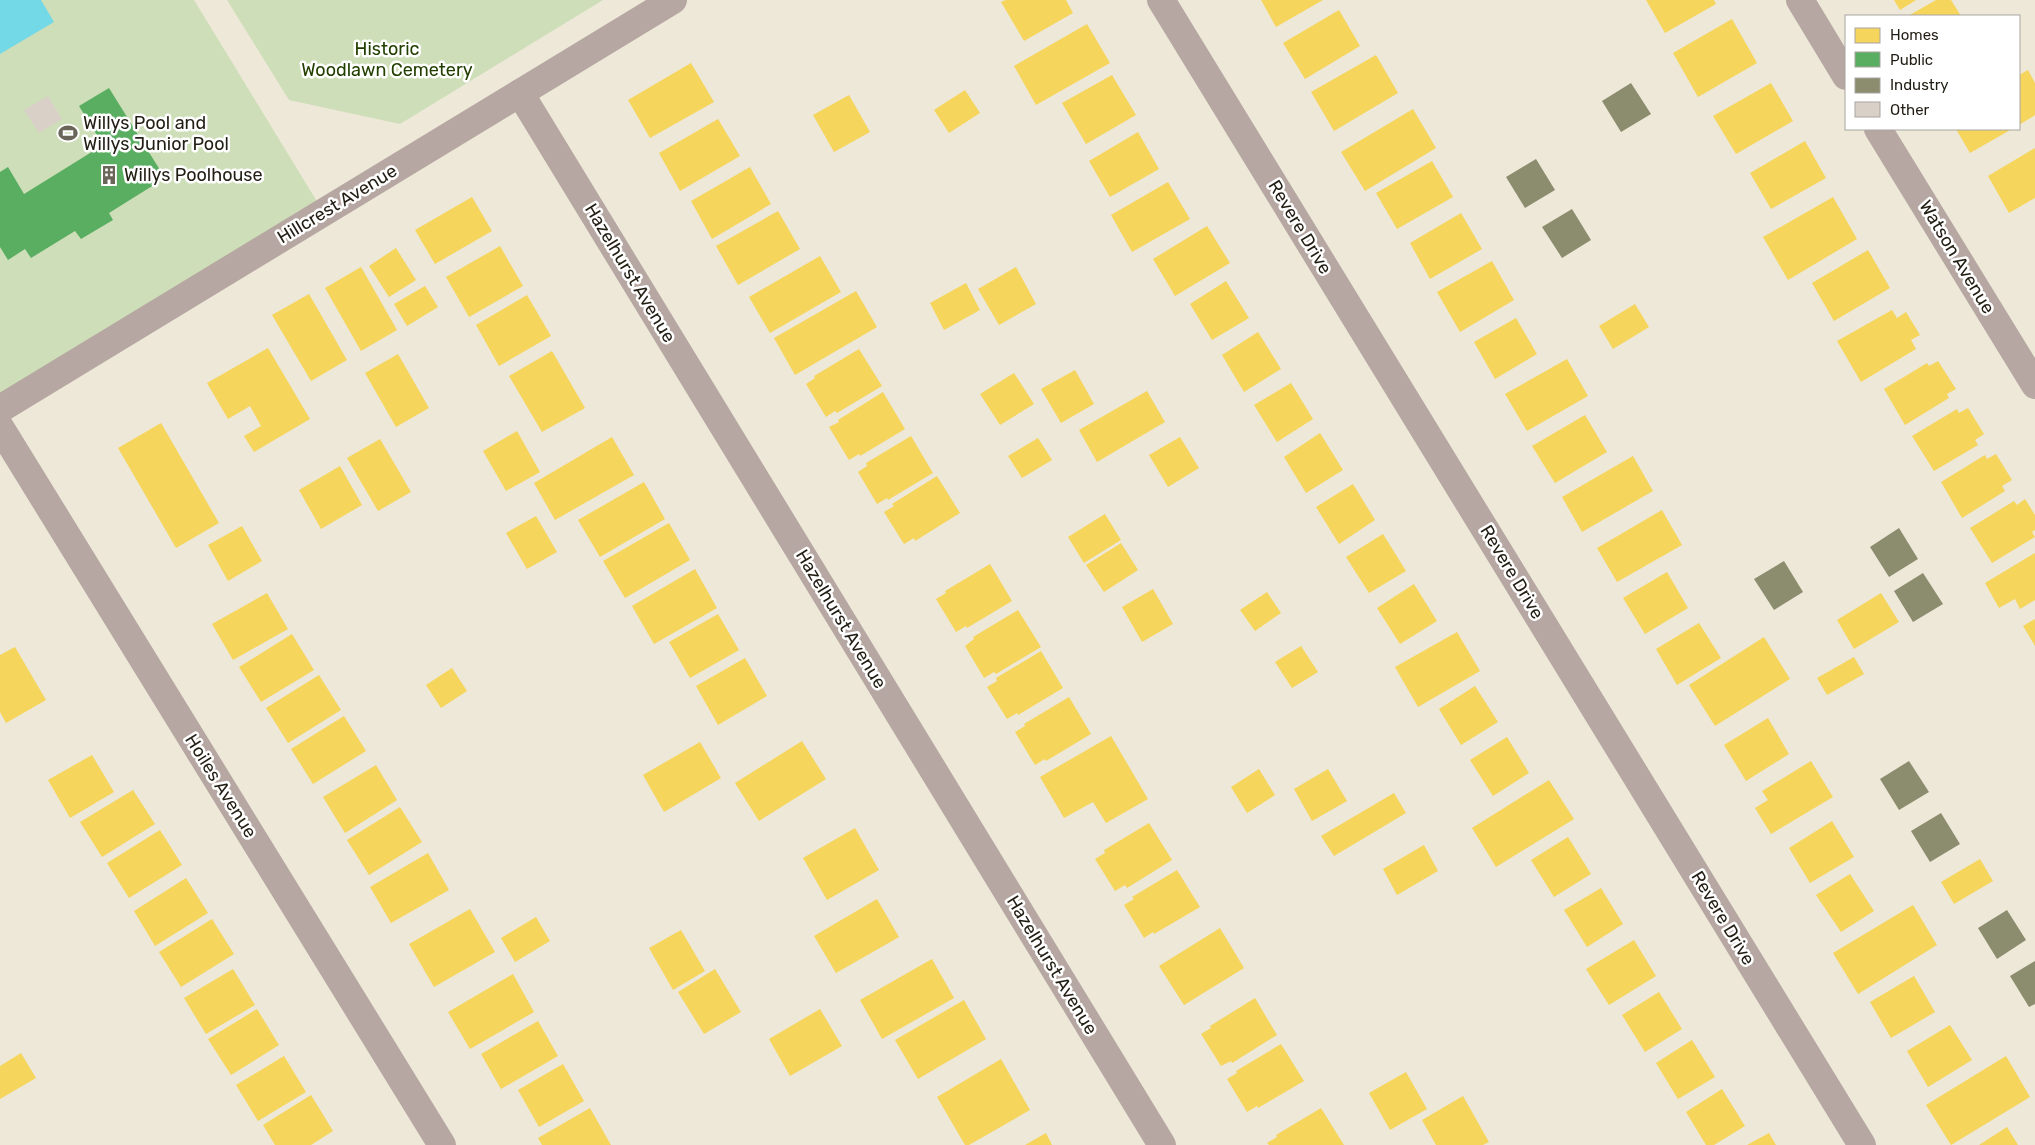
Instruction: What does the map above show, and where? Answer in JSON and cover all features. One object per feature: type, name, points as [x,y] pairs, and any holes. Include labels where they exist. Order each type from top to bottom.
[{"type":"street","name":"Hillcrest Avenue","points":[[0,409],[673,0]]},
{"type":"street","name":"Revere Drive","points":[[1162,0],[1862,1145]]},
{"type":"street","points":[[1800,0],[1845,74]]},
{"type":"street","name":"Hazelhurst Avenue","points":[[520,93],[1162,1145]]},
{"type":"street","name":"Watson Avenue","points":[[1879,130],[2035,385]]},
{"type":"street","name":"Hoiles Avenue","points":[[0,427],[442,1145]]},
{"type":"green space","points":[[0,0],[194,0],[327,218],[0,398]]},
{"type":"green space","name":"Historic Woodlawn Cemetery","points":[[227,0],[603,0],[400,124],[289,100]]},
{"type":"water","points":[[0,0],[41,0],[54,22],[0,54]]},
{"type":"building: Homes","points":[[1006,0],[1066,0],[1073,13],[1024,41],[1001,2]]},
{"type":"building: Homes","points":[[1261,0],[1323,0],[1276,27]]},
{"type":"building: Homes","points":[[1646,0],[1714,0],[1716,4],[1665,33]]},
{"type":"building: Homes","points":[[1894,0],[1916,0],[1900,10]]},
{"type":"building: Homes","points":[[1936,0],[1951,0],[1960,15],[1910,15]]},
{"type":"building: Homes","points":[[1339,10],[1360,46],[1305,79],[1283,43]]},
{"type":"building: Homes","points":[[1732,19],[1757,63],[1698,97],[1673,53]]},
{"type":"building: Homes","points":[[1087,24],[1110,63],[1036,105],[1014,66]]},
{"type":"building: Homes","points":[[1376,55],[1398,93],[1334,131],[1311,92]]},
{"type":"building: Homes","points":[[691,63],[714,102],[650,138],[628,100]]},
{"type":"building: Homes","points":[[2028,70],[2035,83],[2035,115],[2020,124],[2020,74]]},
{"type":"building: Homes","points":[[1112,75],[1136,115],[1086,144],[1062,103]]},
{"type":"building: Homes","points":[[1771,83],[1793,121],[1736,154],[1713,116]]},
{"type":"building: Homes","points":[[965,90],[980,113],[949,133],[934,110]]},
{"type":"building: Homes","points":[[849,95],[870,132],[834,152],[813,115]]},
{"type":"building: Homes","points":[[1413,109],[1436,148],[1365,191],[1341,152]]},
{"type":"building: Homes","points":[[718,119],[740,156],[680,191],[659,153]]},
{"type":"building: Homes","points":[[1957,130],[2010,130],[1970,153]]},
{"type":"building: Homes","points":[[1138,132],[1159,169],[1110,197],[1089,161]]},
{"type":"building: Homes","points":[[1805,141],[1826,178],[1771,209],[1750,173]]},
{"type":"building: Homes","points":[[2035,148],[2035,198],[2009,213],[1988,176]]},
{"type":"building: Homes","points":[[1432,161],[1453,197],[1397,229],[1376,193]]},
{"type":"building: Homes","points":[[750,167],[771,204],[712,239],[691,201]]},
{"type":"building: Homes","points":[[1168,182],[1190,219],[1132,252],[1111,215]]},
{"type":"building: Homes","points":[[472,197],[492,231],[435,264],[415,230]]},
{"type":"building: Homes","points":[[1833,197],[1857,239],[1788,280],[1763,237]]},
{"type":"building: Homes","points":[[778,211],[800,249],[738,285],[716,246]]},
{"type":"building: Homes","points":[[1461,213],[1482,249],[1430,279],[1410,243]]},
{"type":"building: Homes","points":[[1207,226],[1230,263],[1175,296],[1153,259]]},
{"type":"building: Homes","points":[[500,246],[523,286],[469,317],[446,277]]},
{"type":"building: Homes","points":[[396,248],[416,280],[389,297],[369,266]]},
{"type":"building: Homes","points":[[1868,250],[1890,288],[1834,321],[1812,283]]},
{"type":"building: Homes","points":[[820,256],[841,292],[770,333],[749,297]]},
{"type":"building: Homes","points":[[1492,261],[1514,300],[1460,332],[1437,292]]},
{"type":"building: Homes","points":[[361,267],[397,330],[361,351],[325,288]]},
{"type":"building: Homes","points":[[1016,267],[1036,304],[999,325],[978,289]]},
{"type":"building: Homes","points":[[1226,281],[1249,318],[1212,340],[1190,304]]},
{"type":"building: Homes","points":[[966,283],[980,310],[944,330],[930,303]]},
{"type":"building: Homes","points":[[425,286],[438,307],[407,326],[394,304]]},
{"type":"building: Homes","points":[[856,291],[877,327],[795,375],[774,338]]},
{"type":"building: Homes","points":[[309,294],[347,360],[311,381],[272,315]]},
{"type":"building: Homes","points":[[527,295],[551,336],[499,366],[476,325]]},
{"type":"building: Homes","points":[[1635,304],[1649,327],[1613,349],[1599,326]]},
{"type":"building: Homes","points":[[1892,310],[1897,318],[1906,312],[1920,335],[1911,340],[1916,349],[1861,382],[1837,341]]},
{"type":"building: Homes","points":[[1516,318],[1537,354],[1495,379],[1474,342]]},
{"type":"building: Homes","points":[[1258,332],[1281,369],[1244,392],[1222,355]]},
{"type":"building: Homes","points":[[268,348],[310,419],[254,452],[244,436],[261,426],[250,406],[228,419],[207,383]]},
{"type":"building: Homes","points":[[859,349],[882,386],[837,413],[835,411],[826,417],[806,384],[815,378],[814,376]]},
{"type":"building: Homes","points":[[552,351],[585,408],[542,432],[509,376]]},
{"type":"building: Homes","points":[[398,354],[429,408],[396,427],[365,373]]},
{"type":"building: Homes","points":[[1567,359],[1588,396],[1527,431],[1505,394]]},
{"type":"building: Homes","points":[[1938,361],[1956,389],[1947,394],[1949,398],[1905,425],[1884,389],[1927,363],[1929,366]]},
{"type":"building: Homes","points":[[1075,370],[1094,404],[1061,423],[1041,389]]},
{"type":"building: Homes","points":[[1014,373],[1034,404],[1000,425],[980,394]]},
{"type":"building: Homes","points":[[1291,383],[1313,419],[1277,442],[1254,405]]},
{"type":"building: Homes","points":[[1147,391],[1165,422],[1097,462],[1079,430]]},
{"type":"building: Homes","points":[[883,392],[905,429],[860,456],[859,454],[849,460],[829,427]]},
{"type":"building: Homes","points":[[1968,408],[1984,434],[1975,440],[1978,445],[1934,471],[1912,436],[1957,409],[1959,413]]},
{"type":"building: Homes","points":[[1585,415],[1607,452],[1555,483],[1532,446]]},
{"type":"building: Homes","points":[[161,423],[219,523],[176,548],[118,448]]},
{"type":"building: Homes","points":[[517,431],[540,472],[506,491],[483,451]]},
{"type":"building: Homes","points":[[1320,433],[1343,470],[1306,493],[1284,457]]},
{"type":"building: Homes","points":[[911,436],[933,473],[888,500],[887,498],[877,504],[858,472],[867,466],[866,463]]},
{"type":"building: Homes","points":[[612,437],[634,475],[555,520],[534,483]]},
{"type":"building: Homes","points":[[1180,437],[1199,468],[1168,487],[1149,455]]},
{"type":"building: Homes","points":[[1038,438],[1052,460],[1022,478],[1008,456]]},
{"type":"building: Homes","points":[[380,439],[411,492],[378,511],[347,458]]},
{"type":"building: Homes","points":[[1996,454],[2012,480],[2002,486],[2005,491],[1962,518],[1941,482],[1985,455],[1987,459]]},
{"type":"building: Homes","points":[[1633,456],[1653,491],[1582,532],[1562,497]]},
{"type":"building: Homes","points":[[340,466],[362,505],[321,529],[299,490]]},
{"type":"building: Homes","points":[[937,476],[960,513],[915,541],[914,538],[904,544],[884,512],[894,506],[892,504]]},
{"type":"building: Homes","points":[[644,482],[665,519],[600,557],[578,520]]},
{"type":"building: Homes","points":[[1353,484],[1375,520],[1339,544],[1316,507]]},
{"type":"building: Homes","points":[[2025,499],[2035,515],[2035,530],[2032,532],[2035,537],[1992,563],[1970,528],[2014,501],[2017,505]]},
{"type":"building: Homes","points":[[1662,510],[1682,545],[1617,582],[1597,548]]},
{"type":"building: Homes","points":[[1105,514],[1121,540],[1084,563],[1068,537]]},
{"type":"building: Homes","points":[[536,516],[557,552],[527,569],[506,533]]},
{"type":"building: Homes","points":[[669,523],[690,560],[625,598],[603,561]]},
{"type":"building: Homes","points":[[242,526],[262,561],[228,581],[208,545]]},
{"type":"building: Homes","points":[[1383,534],[1406,571],[1369,593],[1346,557]]},
{"type":"building: Homes","points":[[1121,543],[1138,570],[1104,592],[1086,565]]},
{"type":"building: Homes","points":[[2035,553],[2035,600],[2020,609],[2015,599],[1999,608],[1985,583]]},
{"type":"building: Homes","points":[[990,564],[1012,601],[967,628],[966,626],[956,632],[936,599],[946,593],[945,591]]},
{"type":"building: Homes","points":[[695,569],[717,608],[654,644],[632,606]]},
{"type":"building: Homes","points":[[1667,572],[1688,608],[1645,634],[1623,598]]},
{"type":"building: Homes","points":[[1414,584],[1437,621],[1400,644],[1377,608]]},
{"type":"building: Homes","points":[[1153,589],[1173,624],[1142,642],[1122,607]]},
{"type":"building: Homes","points":[[1267,592],[1281,613],[1255,631],[1240,610]]},
{"type":"building: Homes","points":[[267,593],[288,629],[233,660],[212,624]]},
{"type":"building: Homes","points":[[1881,593],[1899,622],[1854,649],[1837,620]]},
{"type":"building: Homes","points":[[1018,610],[1041,647],[996,674],[994,672],[984,678],[965,646],[974,639],[973,637]]},
{"type":"building: Homes","points":[[718,614],[739,650],[690,678],[669,642]]},
{"type":"building: Homes","points":[[2035,619],[2035,646],[2023,626]]},
{"type":"building: Homes","points":[[1699,623],[1721,658],[1677,685],[1656,649]]},
{"type":"building: Homes","points":[[1457,632],[1480,671],[1418,707],[1395,667]]},
{"type":"building: Homes","points":[[292,634],[314,670],[261,702],[239,667]]},
{"type":"building: Homes","points":[[1764,637],[1790,679],[1715,726],[1689,685]]},
{"type":"building: Homes","points":[[1301,646],[1318,672],[1292,688],[1275,662]]},
{"type":"building: Homes","points":[[15,647],[46,700],[6,723],[0,712],[0,655]]},
{"type":"building: Homes","points":[[1041,651],[1063,688],[1018,715],[1017,713],[1007,719],[987,687],[997,681],[996,678]]},
{"type":"building: Homes","points":[[1854,657],[1864,674],[1827,695],[1817,678]]},
{"type":"building: Homes","points":[[745,658],[767,696],[718,725],[696,686]]},
{"type":"building: Homes","points":[[452,668],[467,691],[441,708],[426,685]]},
{"type":"building: Homes","points":[[319,675],[341,710],[288,743],[266,708]]},
{"type":"building: Homes","points":[[1475,686],[1498,722],[1461,745],[1439,709]]},
{"type":"building: Homes","points":[[1069,697],[1091,734],[1046,761],[1045,759],[1035,765],[1015,732],[1025,726],[1024,724]]},
{"type":"building: Homes","points":[[344,716],[366,751],[313,784],[291,749]]},
{"type":"building: Homes","points":[[1768,718],[1789,754],[1746,781],[1724,745]]},
{"type":"building: Homes","points":[[1111,736],[1148,799],[1106,823],[1093,802],[1064,818],[1040,777]]},
{"type":"building: Homes","points":[[1507,737],[1529,773],[1493,796],[1470,760]]},
{"type":"building: Homes","points":[[802,741],[826,779],[759,821],[735,783]]},
{"type":"building: Homes","points":[[700,742],[721,778],[664,812],[643,775]]},
{"type":"building: Homes","points":[[92,755],[114,792],[70,818],[48,780]]},
{"type":"building: Homes","points":[[1811,761],[1833,797],[1771,834],[1755,808],[1768,800],[1762,791]]},
{"type":"building: Homes","points":[[376,765],[397,800],[345,833],[323,797]]},
{"type":"building: Homes","points":[[1259,769],[1275,795],[1247,813],[1231,787]]},
{"type":"building: Homes","points":[[1328,769],[1347,801],[1312,821],[1294,789]]},
{"type":"building: Homes","points":[[1549,780],[1574,819],[1496,867],[1472,828]]},
{"type":"building: Homes","points":[[133,790],[155,824],[102,857],[80,822]]},
{"type":"building: Homes","points":[[1394,793],[1406,813],[1334,856],[1321,836]]},
{"type":"building: Homes","points":[[400,807],[422,842],[369,875],[347,840]]},
{"type":"building: Homes","points":[[1832,821],[1854,857],[1810,883],[1789,848]]},
{"type":"building: Homes","points":[[1149,823],[1172,860],[1127,888],[1125,885],[1115,891],[1095,859],[1105,853],[1104,850]]},
{"type":"building: Homes","points":[[855,828],[879,870],[827,900],[803,858]]},
{"type":"building: Homes","points":[[160,830],[182,865],[129,898],[107,863]]},
{"type":"building: Homes","points":[[1568,837],[1591,874],[1554,897],[1531,860]]},
{"type":"building: Homes","points":[[1424,845],[1438,871],[1397,895],[1383,869]]},
{"type":"building: Homes","points":[[428,853],[449,890],[391,923],[370,887]]},
{"type":"building: Homes","points":[[1980,859],[1993,881],[1954,904],[1941,882]]},
{"type":"building: Homes","points":[[1177,870],[1200,907],[1144,938],[1124,905],[1134,899],[1132,897]]},
{"type":"building: Homes","points":[[1850,874],[1874,911],[1841,932],[1816,895]]},
{"type":"building: Homes","points":[[186,878],[208,913],[155,946],[134,911]]},
{"type":"building: Homes","points":[[1601,888],[1623,924],[1587,947],[1564,910]]},
{"type":"building: Homes","points":[[877,899],[899,937],[836,973],[814,936]]},
{"type":"building: Homes","points":[[1913,905],[1937,945],[1858,994],[1833,953]]},
{"type":"building: Homes","points":[[470,909],[495,952],[434,987],[409,944]]},
{"type":"building: Homes","points":[[536,917],[550,941],[515,962],[501,938]]},
{"type":"building: Homes","points":[[212,919],[234,954],[181,987],[159,952]]},
{"type":"building: Homes","points":[[1220,928],[1244,968],[1184,1005],[1159,966]]},
{"type":"building: Homes","points":[[681,930],[705,971],[673,990],[649,948]]},
{"type":"building: Homes","points":[[1634,940],[1656,976],[1609,1005],[1586,969]]},
{"type":"building: Homes","points":[[932,959],[954,998],[882,1039],[860,1000]]},
{"type":"building: Homes","points":[[233,969],[255,1005],[206,1034],[184,998]]},
{"type":"building: Homes","points":[[715,969],[741,1012],[704,1034],[678,992]]},
{"type":"building: Homes","points":[[513,974],[534,1012],[470,1049],[448,1012]]},
{"type":"building: Homes","points":[[1914,976],[1935,1012],[1891,1038],[1870,1002]]},
{"type":"building: Homes","points":[[1659,992],[1682,1029],[1645,1052],[1622,1015]]},
{"type":"building: Homes","points":[[1255,998],[1277,1035],[1232,1063],[1231,1061],[1221,1066],[1201,1034],[1211,1028],[1210,1026]]},
{"type":"building: Homes","points":[[964,1000],[986,1039],[918,1079],[895,1040]]},
{"type":"building: Homes","points":[[257,1009],[279,1045],[231,1075],[208,1039]]},
{"type":"building: Homes","points":[[820,1009],[842,1046],[790,1076],[769,1039]]},
{"type":"building: Homes","points":[[538,1021],[558,1056],[501,1089],[481,1054]]},
{"type":"building: Homes","points":[[1950,1025],[1972,1060],[1928,1087],[1907,1051]]},
{"type":"building: Homes","points":[[1692,1040],[1715,1077],[1678,1099],[1656,1063]]},
{"type":"building: Homes","points":[[1281,1044],[1304,1081],[1258,1108],[1257,1106],[1247,1112],[1227,1079],[1237,1073],[1236,1071]]},
{"type":"building: Homes","points":[[21,1053],[36,1078],[0,1099],[0,1066]]},
{"type":"building: Homes","points":[[284,1056],[306,1092],[258,1121],[236,1085]]},
{"type":"building: Homes","points":[[2006,1056],[2030,1097],[1951,1145],[1926,1105]]},
{"type":"building: Homes","points":[[1001,1059],[1030,1110],[969,1145],[965,1145],[937,1097]]},
{"type":"building: Homes","points":[[563,1064],[584,1101],[539,1127],[518,1090]]},
{"type":"building: Homes","points":[[1406,1072],[1427,1109],[1390,1130],[1369,1093]]},
{"type":"building: Homes","points":[[1722,1089],[1745,1126],[1714,1145],[1706,1145],[1686,1112]]},
{"type":"building: Homes","points":[[311,1095],[333,1131],[311,1145],[275,1145],[263,1125]]},
{"type":"building: Homes","points":[[1463,1096],[1489,1142],[1483,1145],[1436,1145],[1422,1120]]},
{"type":"building: Homes","points":[[590,1108],[611,1145],[542,1145],[538,1138]]},
{"type":"building: Homes","points":[[1321,1108],[1344,1145],[1269,1145],[1267,1143],[1277,1137],[1276,1135]]},
{"type":"building: Homes","points":[[2007,1127],[2018,1145],[1979,1145]]},
{"type":"building: Homes","points":[[1046,1133],[1052,1145],[1025,1145]]},
{"type":"building: Homes","points":[[1769,1133],[1776,1145],[1747,1145]]},
{"type":"building: Public","name":"Willys Poolhouse","points":[[109,88],[165,178],[109,213],[113,220],[81,239],[75,231],[31,258],[25,249],[8,260],[0,247],[0,172],[8,167],[24,194],[103,145],[79,106]]},
{"type":"building: Industry","points":[[1631,83],[1651,114],[1621,132],[1602,101]]},
{"type":"building: Industry","points":[[1536,159],[1555,190],[1525,208],[1506,177]]},
{"type":"building: Industry","points":[[1572,209],[1591,240],[1562,258],[1542,227]]},
{"type":"building: Industry","points":[[1899,528],[1918,559],[1889,577],[1870,547]]},
{"type":"building: Industry","points":[[1784,561],[1803,592],[1774,610],[1754,579]]},
{"type":"building: Industry","points":[[1923,573],[1943,604],[1913,622],[1894,591]]},
{"type":"building: Industry","points":[[1909,761],[1929,792],[1899,810],[1880,779]]},
{"type":"building: Industry","points":[[1941,813],[1960,844],[1930,862],[1911,831]]},
{"type":"building: Industry","points":[[2007,910],[2026,940],[1997,959],[1978,928]]},
{"type":"building: Industry","points":[[2035,961],[2035,1004],[2029,1007],[2010,976]]},
{"type":"building: Other","points":[[48,96],[62,119],[39,133],[24,110]]},
{"type":"place","name":"Willys Pool and Willys Junior Pool","points":[[68,133]]},
{"type":"place","name":"Willys Poolhouse","points":[[109,175]]}]
